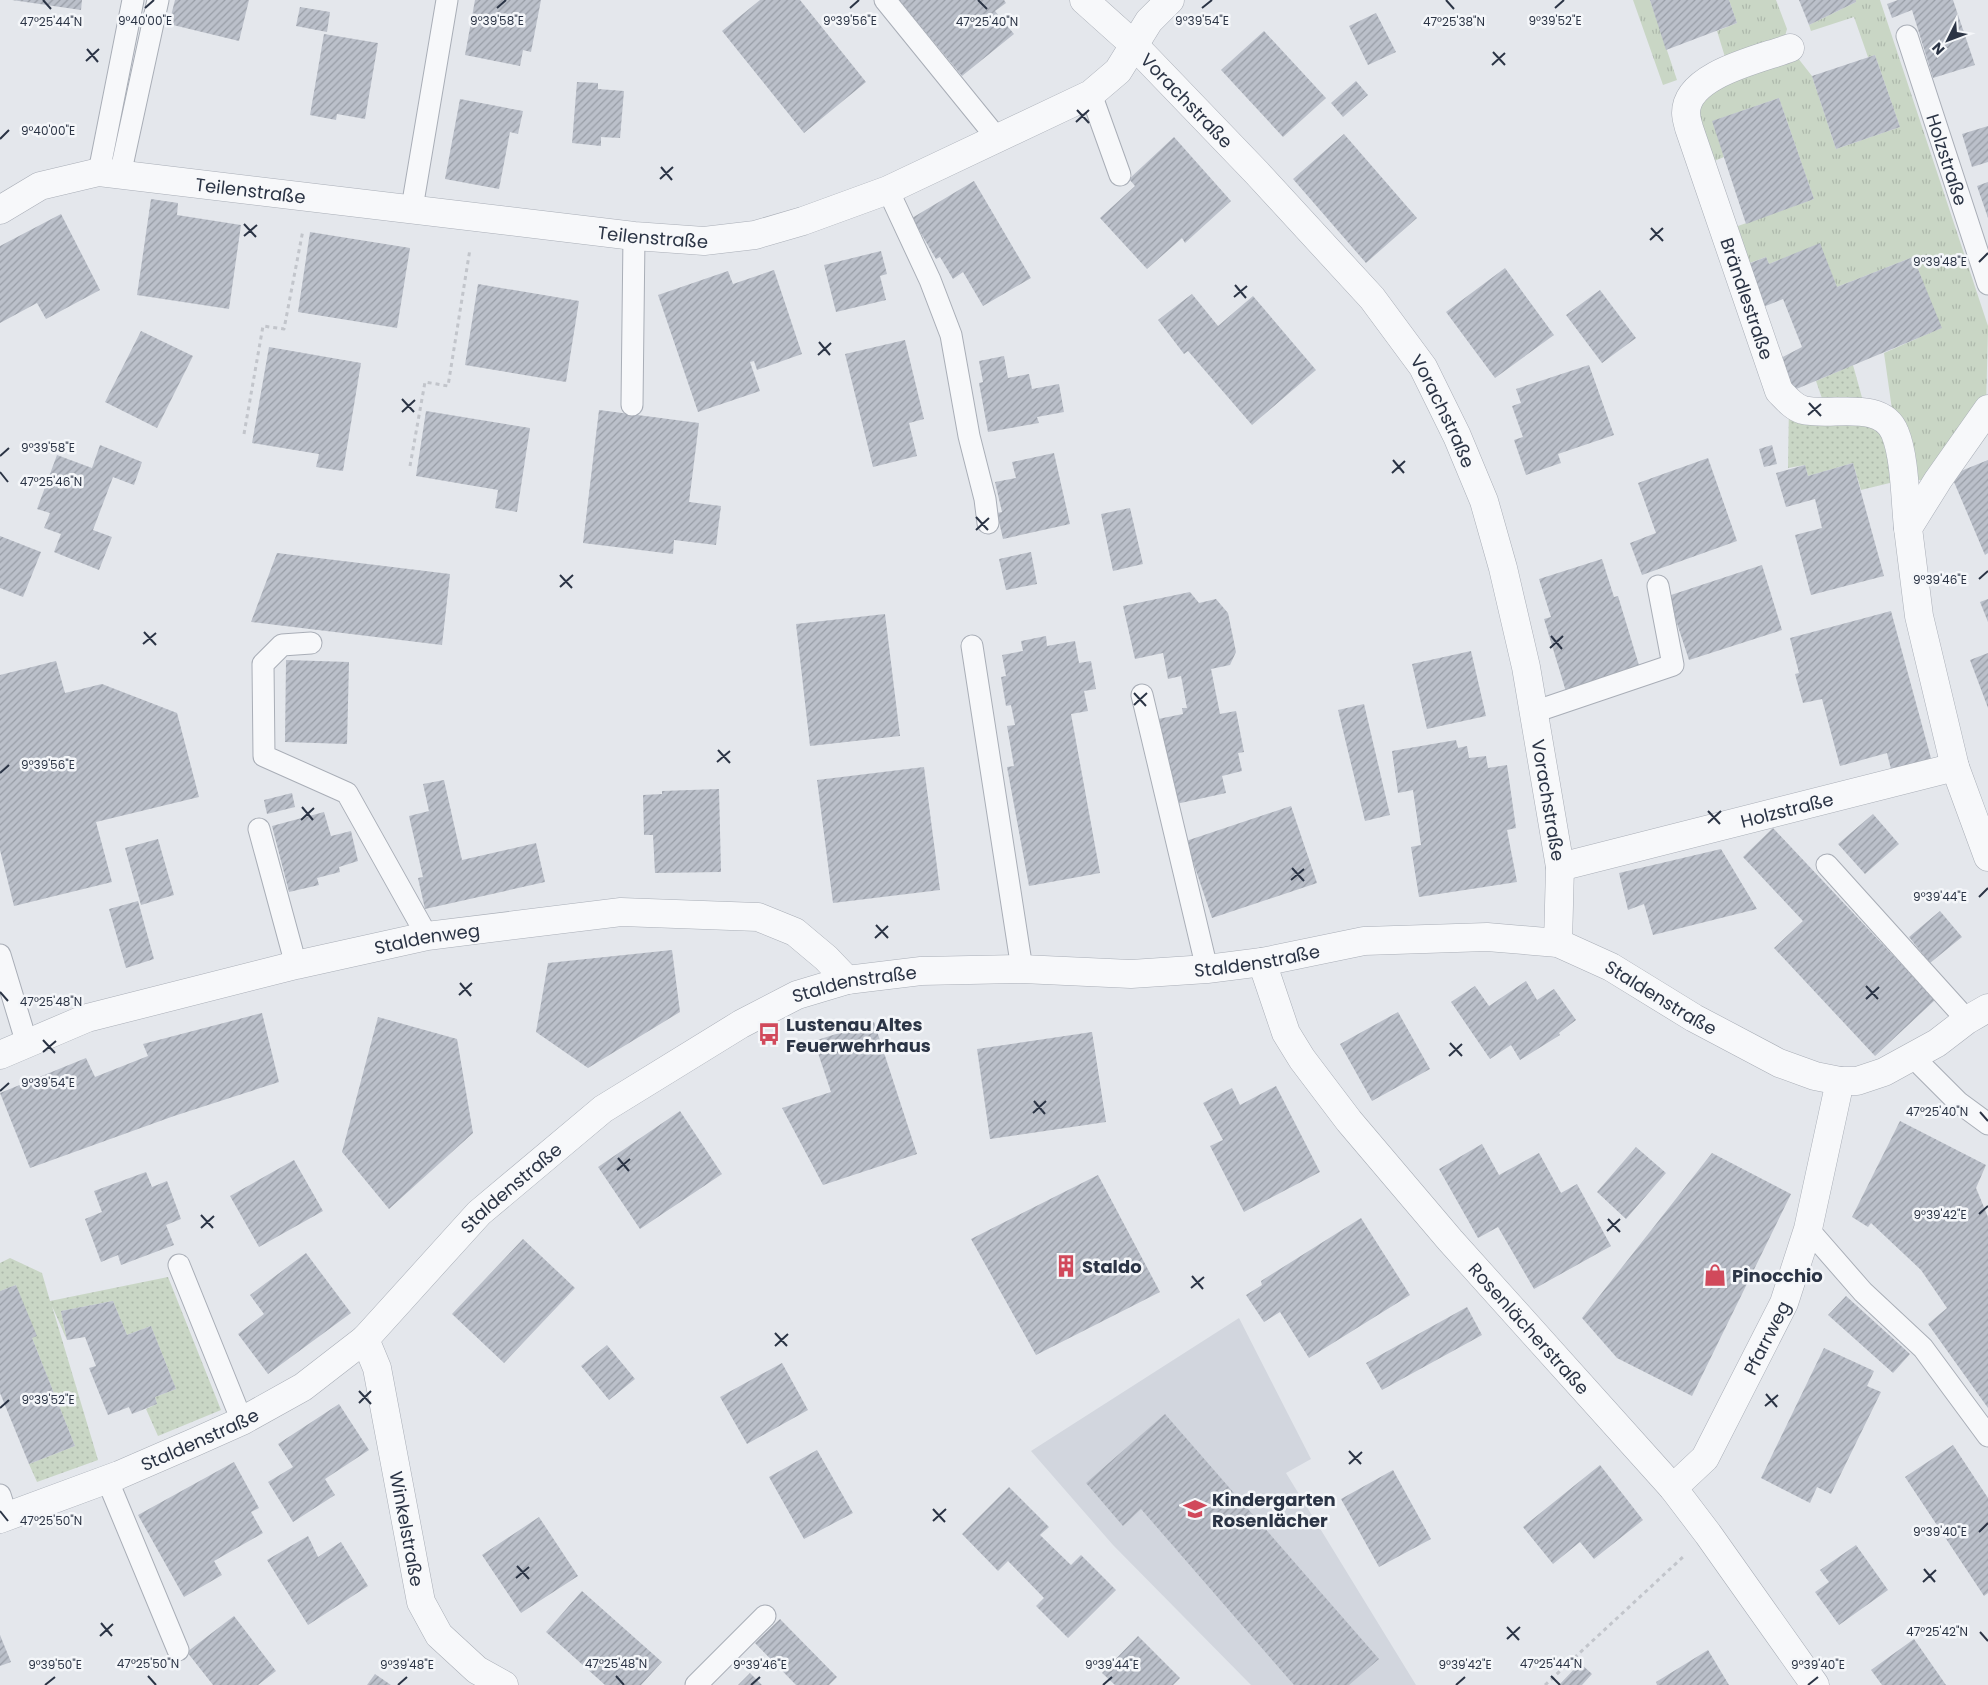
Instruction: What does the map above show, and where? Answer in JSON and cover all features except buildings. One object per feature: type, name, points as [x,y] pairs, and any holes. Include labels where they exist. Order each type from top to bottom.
[{"type":"street","name":"Vorachstraße","points":[[1084,0],[1133,44],[1250,166],[1372,298],[1423,366],[1457,436],[1484,501],[1510,595],[1526,667],[1560,867],[1558,944]]},
{"type":"street","name":"Teilenstraße","points":[[0,210],[40,186],[109,173],[634,236],[704,241],[755,235],[888,190],[1091,94],[1118,72],[1133,44],[1149,21],[1170,0]]},
{"type":"street","name":"Brändlestraße","points":[[1790,48],[1711,77],[1689,99],[1686,113],[1689,128],[1779,390],[1789,401],[1802,410],[1828,413],[1866,412],[1886,419],[1894,430],[1899,445],[1908,528]]},
{"type":"street","points":[[1988,409],[1938,480],[1908,528],[1919,616],[1955,767],[1988,857]]},
{"type":"street","name":"Holzstraße","points":[[1560,867],[1955,767]]},
{"type":"street","name":"Staldenweg","points":[[0,1055],[88,1018],[296,965],[427,936],[620,912],[758,917],[794,932],[826,958],[847,980]]},
{"type":"street","name":"Staldenstraße","points":[[2,1510],[107,1479],[242,1420],[303,1387],[365,1339],[480,1213],[603,1109],[741,1024],[797,995],[847,980],[921,971],[1022,969],[1130,974],[1207,970],[1262,962],[1364,941],[1487,937],[1558,944],[1611,967],[1694,1018],[1780,1063],[1815,1076],[1840,1081]]},
{"type":"street","name":"Rosenlächerstraße","points":[[1262,962],[1286,1033],[1302,1059],[1349,1121],[1450,1240],[1673,1488],[1815,1685]]},
{"type":"street","points":[[1840,1081],[1857,1081],[1884,1072],[1913,1058],[1978,1014]]},
{"type":"street","name":"Pfarrweg","points":[[1673,1488],[1705,1458],[1784,1303],[1808,1229],[1840,1081]]},
{"type":"street","name":"Winkelstraße","points":[[365,1339],[376,1368],[421,1602],[439,1635],[477,1670],[504,1685]]},
{"type":"lane","points":[[109,173],[133,0]]},
{"type":"lane","points":[[109,173],[158,0]]},
{"type":"lane","points":[[412,208],[447,0]]},
{"type":"lane","points":[[885,0],[997,138]]},
{"type":"lane","name":"Holzstraße","points":[[1907,36],[1988,284]]},
{"type":"lane","points":[[1091,94],[1120,175]]},
{"type":"lane","points":[[888,190],[930,280],[951,335],[969,436],[985,499],[988,522]]},
{"type":"lane","points":[[632,404],[634,236]]},
{"type":"lane","points":[[1534,712],[1673,665],[1658,586]]},
{"type":"lane","points":[[311,643],[282,645],[263,664],[264,756],[347,793],[427,936]]},
{"type":"lane","points":[[972,646],[1022,969]]},
{"type":"lane","points":[[1142,695],[1207,970]]},
{"type":"lane","points":[[259,829],[296,965]]},
{"type":"lane","points":[[1827,865],[1978,1014]]},
{"type":"lane","points":[[0,955],[27,1044]]},
{"type":"lane","points":[[1913,1058],[1958,1102],[1988,1124]]},
{"type":"lane","points":[[1808,1229],[1864,1292],[1923,1348],[1950,1381],[1988,1436]]},
{"type":"lane","points":[[179,1265],[242,1420]]},
{"type":"lane","points":[[107,1479],[178,1650]]},
{"type":"lane","points":[[696,1685],[765,1616]]},
{"type":"path","points":[[244,434],[263,326],[284,329],[309,196]]},
{"type":"path","points":[[410,466],[425,382],[448,386],[475,216]]},
{"type":"path","points":[[1545,1685],[1708,1534]]},
{"type":"shaded area","name":"Kindergarten Rosenlächer","points":[[1239,1318],[1311,1459],[1286,1473],[1416,1685],[1251,1685],[1113,1545],[1031,1451]]},
{"type":"green space","points":[[1633,0],[1650,0],[1677,80],[1663,85]]},
{"type":"green space","points":[[1729,0],[1776,0],[1787,29],[1785,36],[1790,48],[1812,76],[1836,149],[1900,127],[1875,55],[1868,57],[1854,17],[1811,31],[1809,25],[1856,2],[1856,0],[1880,0],[1988,326],[1986,410],[1938,480],[1902,480],[1884,353],[1941,328],[1913,257],[1837,287],[1819,244],[1769,264],[1766,257],[1736,268],[1724,231],[1814,199],[1779,98],[1713,121],[1724,157],[1702,166],[1689,99],[1729,70],[1717,31],[1737,23]]},
{"type":"green space","points":[[1853,365],[1866,412],[1875,414],[1902,480],[1861,490],[1853,463],[1808,476],[1805,465],[1788,468],[1789,401],[1827,413],[1816,381]]},
{"type":"green space","points":[[10,1258],[42,1273],[50,1301],[168,1277],[221,1410],[158,1436],[146,1409],[157,1404],[155,1397],[176,1389],[151,1326],[127,1335],[113,1301],[61,1311],[67,1340],[52,1306],[98,1460],[37,1482],[29,1464],[75,1446],[32,1338],[16,1285],[0,1291],[0,1263]]},
{"type":"place","name":"Lustenau Altes Feuerwehrhaus","points":[[769,1034]]},
{"type":"place","name":"Staldo","points":[[1066,1266]]},
{"type":"place","name":"Pinocchio","points":[[1715,1275]]},
{"type":"place","name":"Kindergarten Rosenlächer","points":[[1195,1509]]}]
